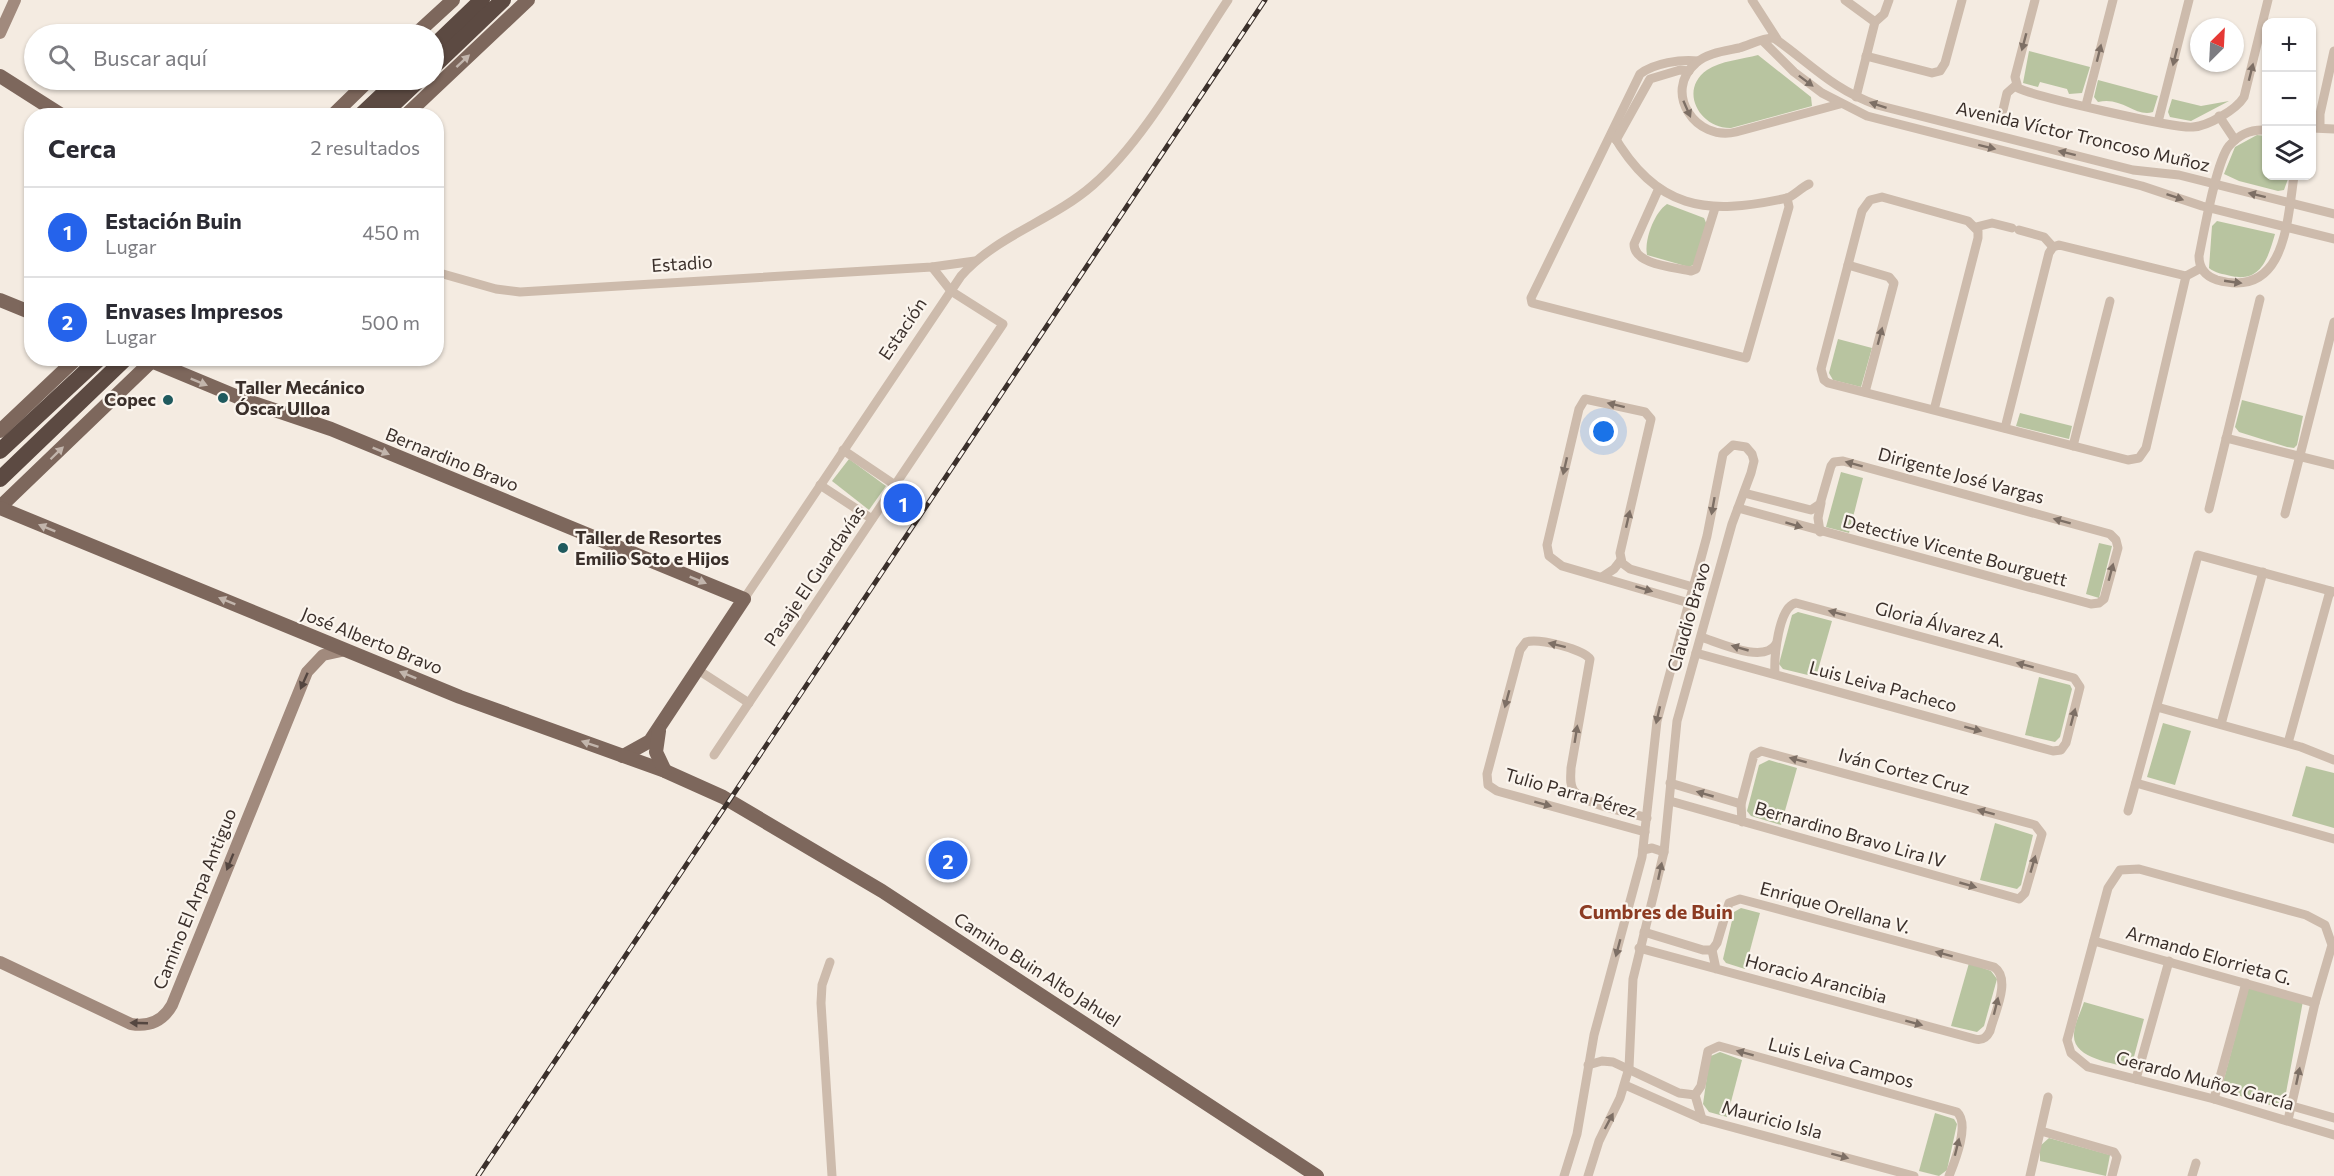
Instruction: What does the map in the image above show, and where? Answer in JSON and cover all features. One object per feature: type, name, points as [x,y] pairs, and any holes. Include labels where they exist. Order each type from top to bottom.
[{"type":"highway","points":[[444,36],[482,0]]},
{"type":"highway","points":[[444,56],[503,0]]},
{"type":"highway","points":[[368,108],[387,90]]},
{"type":"highway","points":[[389,108],[408,90]]},
{"type":"highway","points":[[0,451],[91,366]]},
{"type":"highway","points":[[0,478],[118,366]]},
{"type":"main road","points":[[0,33],[15,0]]},
{"type":"main road","points":[[427,24],[453,0]]},
{"type":"main road","points":[[444,79],[528,0]]},
{"type":"main road","points":[[0,76],[50,108]]},
{"type":"main road","points":[[340,108],[359,90]]},
{"type":"main road","points":[[413,108],[433,90]]},
{"type":"main road","points":[[0,300],[24,310]]},
{"type":"main road","points":[[0,432],[65,366]]},
{"type":"main road","points":[[0,508],[142,366]]},
{"type":"main road","name":"Bernardino Bravo","points":[[165,366],[245,400],[331,429],[744,599]]},
{"type":"main road","name":"José Alberto Bravo","points":[[0,508],[504,714],[665,771],[732,802]]},
{"type":"main road","name":"Estación","points":[[622,756],[644,746],[659,729],[744,599]]},
{"type":"main road","name":"Camino El Arpa Antiguo","points":[[0,962],[131,1024],[145,1025],[164,1016],[172,1005],[308,672],[323,655],[348,650]]},
{"type":"main road","points":[[659,729],[656,752],[665,771]]},
{"type":"main road","name":"Camino Buin Alto Jahuel","points":[[732,802],[899,903],[1317,1176]]},
{"type":"street","name":"Estación","points":[[744,599],[951,291],[975,261],[993,247],[1070,202],[1105,174],[1143,127],[1228,0]]},
{"type":"street","name":"Avenida Víctor Troncoso Muñoz","points":[[1752,0],[1777,39],[1815,73],[1856,97],[1907,113],[2133,170],[2179,176],[2334,214]]},
{"type":"street","points":[[1845,0],[1875,22]]},
{"type":"street","points":[[1856,97],[1875,22],[1884,14],[1889,0]]},
{"type":"street","points":[[1866,56],[1932,74],[1940,71],[1945,63],[1962,0]]},
{"type":"street","points":[[2035,0],[2015,77],[2016,85],[2022,90],[2192,128],[2219,117],[2239,104],[2244,97],[2268,0]]},
{"type":"street","points":[[2086,105],[2113,0]]},
{"type":"street","points":[[2158,122],[2189,0]]},
{"type":"street","points":[[1777,39],[1768,38],[1698,61],[1680,61],[1649,68],[1640,74],[1614,136],[1531,298],[1534,304],[1746,358],[1789,207],[1787,198]]},
{"type":"street","name":"Avenida Víctor Troncoso Muñoz","points":[[1763,41],[1794,72],[1840,104],[1867,116],[2142,186],[2211,208],[2334,239]]},
{"type":"street","points":[[2334,51],[2316,127],[2334,129]]},
{"type":"street","points":[[1698,61],[1689,71],[1683,87],[1686,110],[1695,122],[1713,132],[1731,134],[1840,104]]},
{"type":"street","points":[[1614,136],[1650,80],[1680,70],[1689,71]]},
{"type":"street","points":[[2003,110],[2007,93],[2016,85]]},
{"type":"street","points":[[1904,127],[1901,120],[1907,113]]},
{"type":"street","points":[[2219,117],[2235,140],[2248,131],[2262,130]]},
{"type":"street","points":[[1614,136],[1640,173],[1659,188],[1684,201],[1714,208],[1735,208],[1787,198],[1809,184]]},
{"type":"street","name":"Avenida Víctor Troncoso Muñoz","points":[[2201,268],[2199,256],[2216,185],[2225,152],[2235,140]]},
{"type":"street","points":[[2005,428],[2049,253],[2053,247],[2060,245],[2186,276],[2201,268],[2215,279],[2236,284],[2259,280],[2278,255],[2293,180]]},
{"type":"street","points":[[1659,188],[1634,244],[1634,251],[1641,259],[1690,271],[1696,269],[1714,208]]},
{"type":"street","points":[[1934,410],[1978,238],[1976,227],[1968,221],[1882,197],[1874,198],[1864,206],[1821,372],[1828,383],[2128,460],[2139,458],[2145,452],[2186,276]]},
{"type":"street","points":[[1976,227],[1987,223],[2015,229],[2044,237],[2053,247]]},
{"type":"street","name":"Estadio","points":[[444,274],[496,289],[520,292],[932,267],[975,261]]},
{"type":"street","points":[[1848,265],[1889,277],[1894,283],[1865,393]]},
{"type":"street","points":[[932,267],[951,291]]},
{"type":"street","name":"Pasaje El Guardavías","points":[[714,755],[1003,324],[951,291]]},
{"type":"street","points":[[2209,509],[2260,299]]},
{"type":"street","points":[[2073,446],[2110,301]]},
{"type":"street","points":[[2284,514],[2334,322]]},
{"type":"street","points":[[1602,577],[1614,569],[1621,560],[1651,419],[1644,412],[1591,398],[1583,400],[1579,409],[1547,553],[1554,562],[1562,566],[1689,603]]},
{"type":"street","points":[[2226,438],[2334,465]]},
{"type":"street","name":"Claudio Bravo","points":[[1564,1176],[1577,1134],[1588,1065],[1643,850],[1652,751],[1663,696],[1707,536],[1721,461],[1726,449],[1732,445],[1746,447],[1754,458],[1727,542],[1673,746],[1664,852],[1640,948],[1632,991],[1629,1068],[1625,1085],[1599,1141],[1588,1176]]},
{"type":"street","points":[[843,450],[895,485]]},
{"type":"street","name":"Dirigente José Vargas","points":[[1820,532],[1818,518],[1831,466],[1834,462],[1843,461],[2110,534],[2116,540]]},
{"type":"street","points":[[820,485],[872,519]]},
{"type":"street","name":"Dirigente José Vargas","points":[[1744,493],[1804,510],[1814,509],[1821,500]]},
{"type":"street","name":"Detective Vicente Bourguett","points":[[1738,508],[2094,605],[2101,602],[2105,594],[2118,548],[2116,540]]},
{"type":"street","name":"Claudio Bravo","points":[[1707,536],[1727,542]]},
{"type":"street","points":[[2128,810],[2199,555],[2332,591],[2288,743]]},
{"type":"street","points":[[1621,560],[1628,568],[1694,587]]},
{"type":"street","points":[[1621,582],[1628,568]]},
{"type":"street","points":[[2221,724],[2263,572]]},
{"type":"street","name":"Gloria Álvarez A.","points":[[1776,644],[1785,611],[1790,604],[1799,603],[2074,678],[2079,683],[2080,691],[2066,743],[2061,750]]},
{"type":"street","points":[[1701,637],[1762,654],[1772,650],[1776,644]]},
{"type":"street","name":"Tulio Parra Pérez","points":[[1574,791],[1570,780],[1571,768],[1589,657],[1581,651],[1536,640],[1524,644],[1487,774],[1488,784],[1497,791],[1645,832]]},
{"type":"street","points":[[1775,674],[1776,644]]},
{"type":"street","name":"Luis Leiva Pacheco","points":[[1696,653],[2053,750],[2061,750]]},
{"type":"street","points":[[698,670],[749,703]]},
{"type":"street","name":"Claudio Bravo","points":[[1663,696],[1683,702]]},
{"type":"street","points":[[2157,707],[2288,743],[2334,760]]},
{"type":"street","name":"Iván Cortez Cruz","points":[[1741,804],[1757,753],[1764,751],[2035,825],[2041,830],[2022,898]]},
{"type":"street","name":"Bernardino Bravo Lira IV","points":[[1670,783],[1741,804]]},
{"type":"street","points":[[2136,783],[2334,839]]},
{"type":"street","points":[[1562,809],[1574,791],[1585,800],[1647,818]]},
{"type":"street","name":"Bernardino Bravo Lira IV","points":[[1670,801],[2016,899],[2022,898]]},
{"type":"street","points":[[1741,804],[1742,822]]},
{"type":"street","points":[[1643,850],[1652,848],[1664,852]]},
{"type":"street","points":[[2094,941],[2108,888],[2120,870],[2139,869],[2306,915],[2322,922],[2332,938],[2332,953],[2315,1003],[2288,1120]]},
{"type":"street","name":"Enrique Orellana V.","points":[[1712,950],[1717,943],[1729,903],[1740,899],[1994,967],[2000,972],[2003,981],[1990,1031],[1984,1039]]},
{"type":"street","points":[[1644,932],[1704,950],[1712,950],[1716,969]]},
{"type":"street","name":"Armando Elorrieta G.","points":[[2094,941],[2315,1003]]},
{"type":"street","name":"Gerardo Muñoz García","points":[[2094,941],[2067,1040],[2071,1053],[2088,1067],[2214,1099],[2334,1135]]},
{"type":"street","name":"Horacio Arancibia","points":[[1640,948],[1975,1040],[1984,1039]]},
{"type":"street","points":[[2136,1080],[2169,961]]},
{"type":"street","points":[[830,962],[822,985],[821,1003],[832,1176]]},
{"type":"street","points":[[2214,1099],[2246,983]]},
{"type":"street","name":"Luis Leiva Campos","points":[[1695,1095],[1701,1086],[1707,1055],[1711,1047],[1719,1046],[1957,1112],[1963,1126],[1949,1176]]},
{"type":"street","points":[[1588,1065],[1607,1061],[1629,1068],[1679,1093],[1695,1095],[1702,1119]]},
{"type":"street","name":"Mauricio Isla","points":[[1625,1085],[1702,1119],[1914,1176]]},
{"type":"street","points":[[2030,1176],[2048,1097]]},
{"type":"street","name":"Gerardo Muñoz García","points":[[2292,1106],[2334,1118]]},
{"type":"street","points":[[2041,1131],[2114,1152],[2117,1157],[2112,1176]]},
{"type":"street","points":[[2192,1176],[2196,1162]]},
{"type":"green space","points":[[2029,51],[2090,67],[2082,93],[2069,94],[2067,89],[2040,82],[2038,87],[2023,83]]},
{"type":"green space","points":[[1758,55],[1811,97],[1812,106],[1731,128],[1720,127],[1710,122],[1696,107],[1694,88],[1698,78],[1718,64]]},
{"type":"green space","points":[[2098,80],[2158,96],[2153,112],[2141,112],[2114,102],[2098,102],[2094,97]]},
{"type":"green space","points":[[2172,99],[2201,106],[2229,101],[2191,121],[2170,117],[2168,112]]},
{"type":"green space","points":[[2257,135],[2262,136],[2262,180],[2288,180],[2284,190],[2278,191],[2239,181],[2224,174],[2235,147]]},
{"type":"green space","points":[[1667,204],[1704,218],[1707,225],[1695,264],[1689,267],[1647,255],[1647,242],[1651,227],[1662,208]]},
{"type":"green space","points":[[2217,221],[2275,234],[2262,267],[2250,276],[2241,277],[2219,273],[2209,268],[2212,226]]},
{"type":"green space","points":[[1838,339],[1872,348],[1861,387],[1833,380],[1829,373]]},
{"type":"green space","points":[[2242,400],[2303,416],[2297,445],[2294,448],[2287,447],[2239,432],[2235,427]]},
{"type":"green space","points":[[2020,413],[2072,426],[2069,439],[2016,426]]},
{"type":"green space","points":[[849,459],[886,486],[869,510],[832,481]]},
{"type":"green space","points":[[1841,472],[1863,478],[1849,533],[1826,527]]},
{"type":"green space","points":[[2099,543],[2112,546],[2099,598],[2086,594]]},
{"type":"green space","points":[[1798,612],[1832,621],[1816,677],[1783,669],[1779,664],[1792,615]]},
{"type":"green space","points":[[2039,677],[2070,685],[2072,689],[2060,737],[2055,742],[2025,735]]},
{"type":"green space","points":[[2163,723],[2191,731],[2175,785],[2147,777]]},
{"type":"green space","points":[[1769,760],[1797,768],[1781,825],[1751,816],[1747,811],[1759,765]]},
{"type":"green space","points":[[2306,766],[2334,773],[2334,828],[2292,816]]},
{"type":"green space","points":[[1995,823],[2033,835],[2021,885],[2017,889],[1980,880]]},
{"type":"green space","points":[[1741,908],[1760,913],[1745,969],[1726,963],[1723,959],[1734,912]]},
{"type":"green space","points":[[1969,963],[1991,971],[1997,979],[1984,1026],[1977,1032],[1951,1026]]},
{"type":"green space","points":[[2249,985],[2303,1001],[2283,1109],[2221,1090]]},
{"type":"green space","points":[[2084,1002],[2144,1019],[2131,1068],[2095,1058],[2080,1049],[2075,1042],[2074,1030]]},
{"type":"green space","points":[[1720,1052],[1742,1060],[1727,1117],[1709,1112],[1703,1104],[1709,1062],[1711,1056]]},
{"type":"green space","points":[[1935,1113],[1954,1119],[1957,1124],[1947,1170],[1939,1176],[1919,1171]]},
{"type":"green space","points":[[2049,1138],[2110,1155],[2106,1176],[2040,1161],[2040,1146]]},
{"type":"railway","points":[[478,1176],[1265,0]]},
{"type":"place","name":"Taller Mecánico Óscar Ulloa","points":[[223,398]]},
{"type":"place","name":"Copec","points":[[168,400]]},
{"type":"place","name":"Estación Buin","points":[[903,503]]},
{"type":"place","name":"Taller de Resortes Emilio Soto e Hijos","points":[[563,548]]},
{"type":"place","name":"Envases Impresos","points":[[948,860]]},
{"type":"district","name":"Cumbres de Buin","points":[[1656,912]]}]
